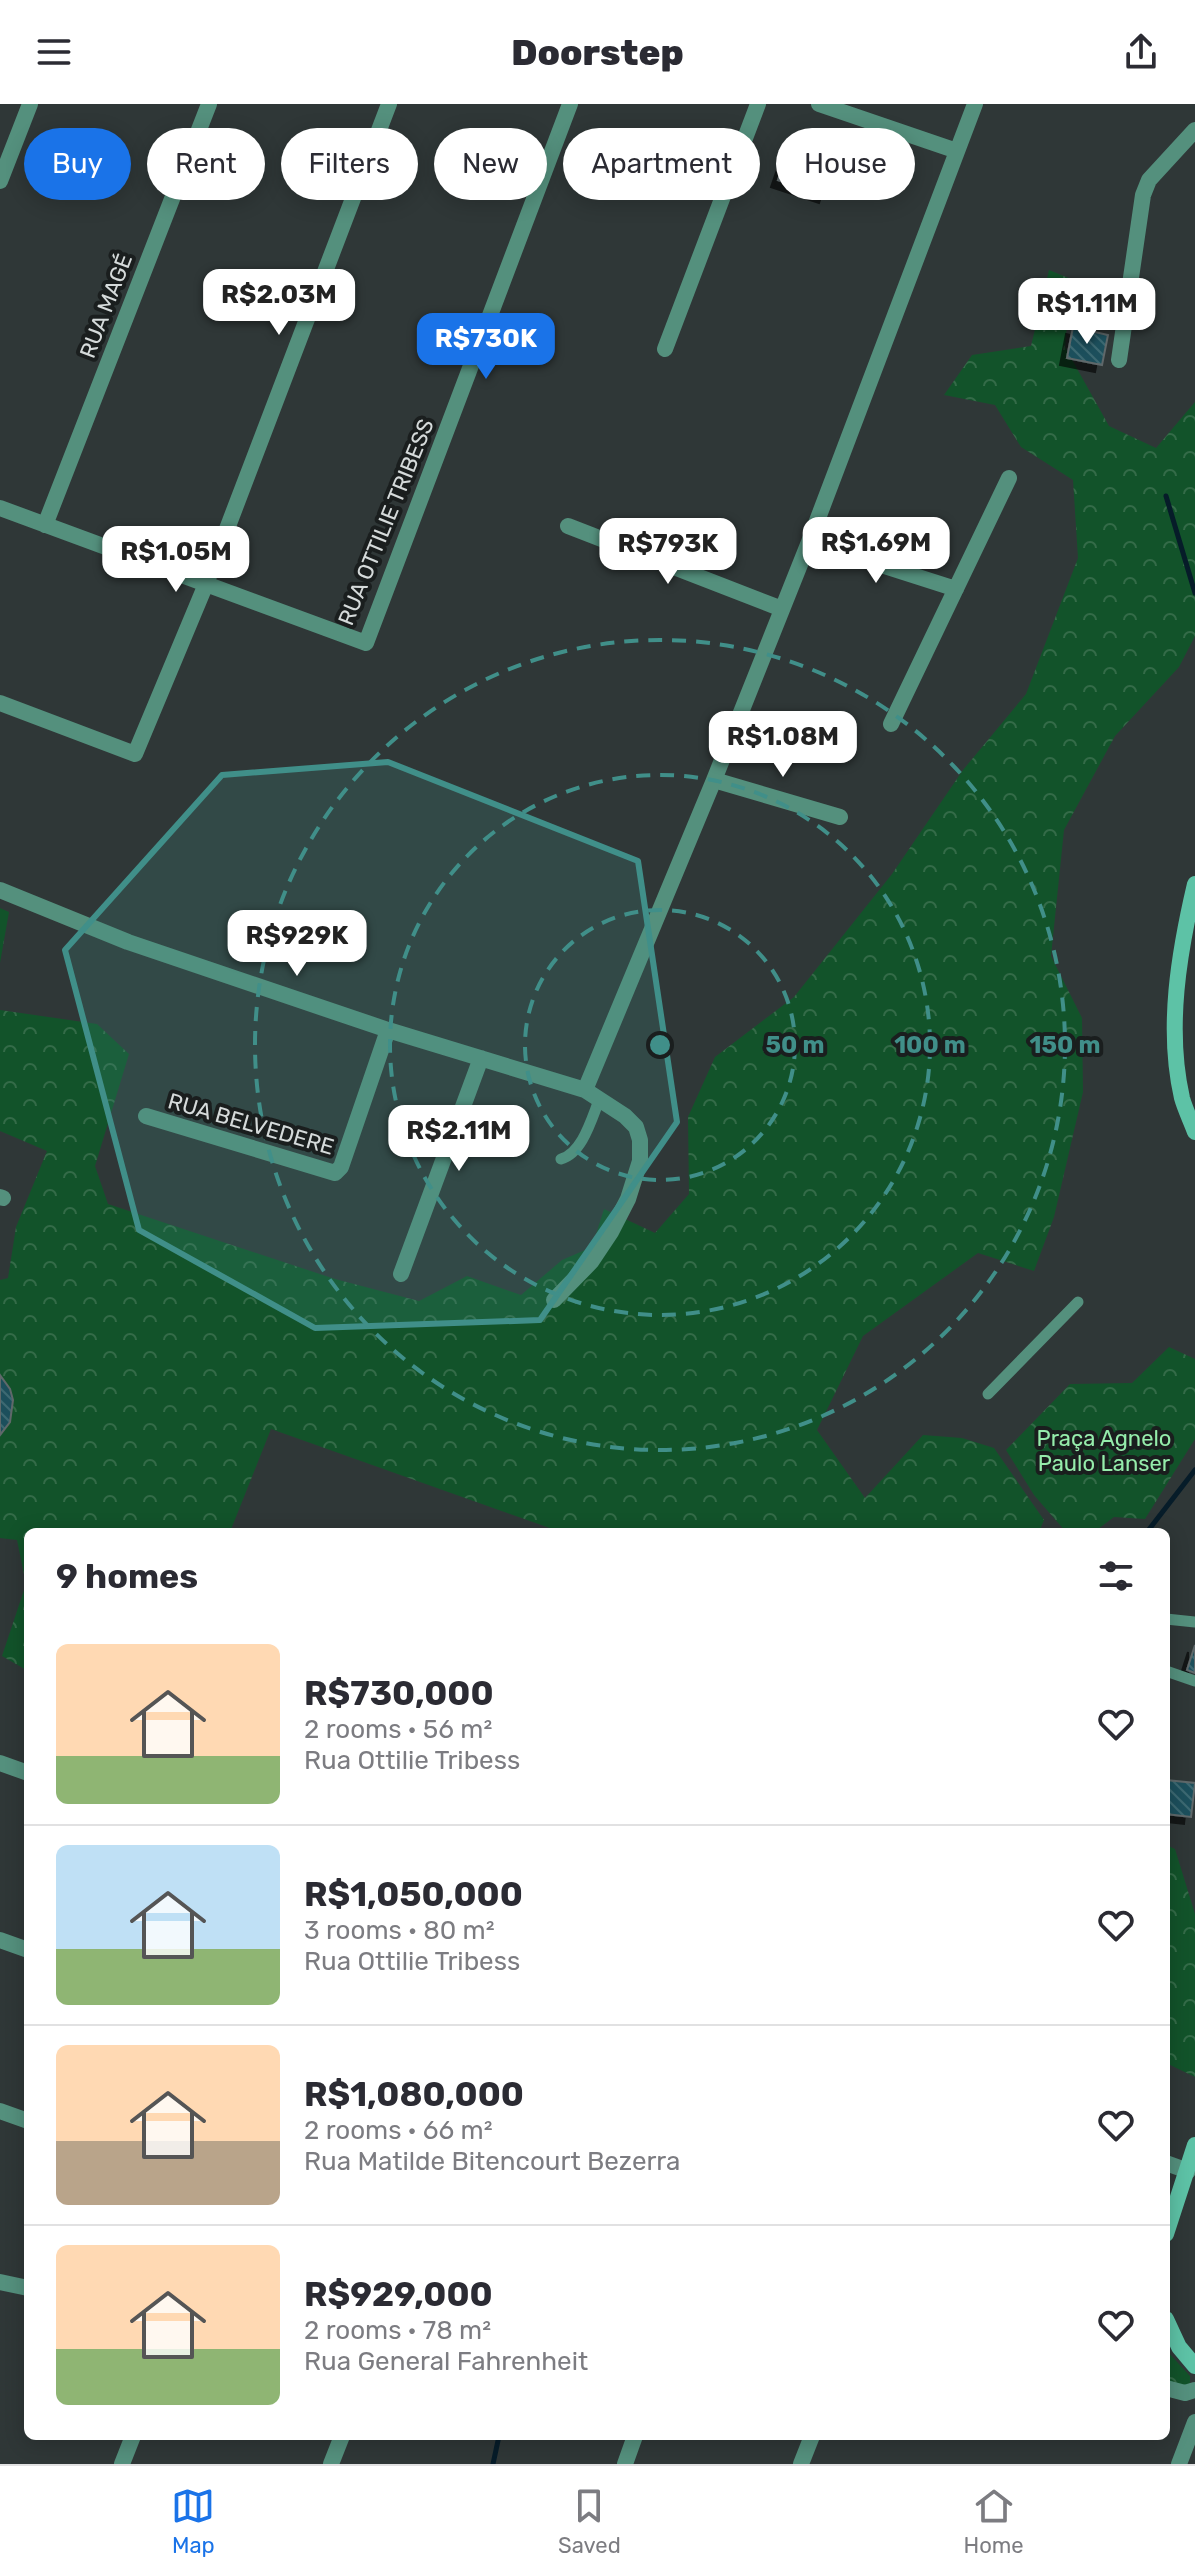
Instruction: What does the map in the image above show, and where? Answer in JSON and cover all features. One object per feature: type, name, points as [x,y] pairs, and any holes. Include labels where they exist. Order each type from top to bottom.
[{"type":"main road","points":[[1195,884],[1183,938],[1176,1052],[1182,1099],[1195,1132]]},
{"type":"main road","points":[[1170,2223],[1195,2145]]},
{"type":"main road","points":[[1170,2328],[1179,2347],[1195,2366]]},
{"type":"street","points":[[0,181],[30,104]]},
{"type":"street","name":"RUA MAGÉ","points":[[45,525],[209,104]]},
{"type":"street","points":[[0,703],[135,754],[206,584],[389,104]]},
{"type":"street","name":"RUA OTTILIE TRIBESS","points":[[0,508],[366,643],[570,104]]},
{"type":"street","points":[[665,349],[758,104]]},
{"type":"street","points":[[819,104],[957,151]]},
{"type":"street","points":[[592,1094],[809,542],[975,104]]},
{"type":"street","points":[[1119,360],[1143,195],[1149,180],[1195,130]]},
{"type":"street","points":[[891,724],[1009,478]]},
{"type":"street","points":[[568,526],[782,609]]},
{"type":"street","points":[[809,542],[956,589]]},
{"type":"street","points":[[714,780],[840,817]]},
{"type":"street","points":[[0,890],[128,942],[388,1030],[592,1094],[636,1127],[640,1140],[640,1161],[628,1199],[611,1232],[591,1262],[554,1300]]},
{"type":"street","name":"RUA BELVEDERE","points":[[146,1116],[335,1173],[341,1167],[388,1030]]},
{"type":"street","points":[[401,1274],[481,1058]]},
{"type":"street","points":[[0,1763],[24,1772]]},
{"type":"street","points":[[0,1940],[24,1949]]},
{"type":"street","points":[[0,2111],[24,2120]]},
{"type":"street","points":[[1170,2164],[1188,2171]]},
{"type":"street","points":[[0,2282],[24,2287]]},
{"type":"street","points":[[1170,2389],[1185,2393],[1195,2390]]},
{"type":"street","points":[[1179,2464],[1195,2422]]},
{"type":"street","points":[[122,2464],[131,2440]]},
{"type":"street","points":[[331,2464],[340,2440]]},
{"type":"street","points":[[625,2464],[634,2440]]},
{"type":"street","points":[[801,2464],[810,2440]]},
{"type":"lane","points":[[561,1159],[567,1157],[579,1143],[592,1094]]},
{"type":"lane","points":[[988,1394],[1078,1302]]},
{"type":"lane","points":[[1170,1619],[1195,1622]]},
{"type":"lane","points":[[1170,1672],[1195,1681]]},
{"type":"highlighted area","points":[[388,762],[638,861],[677,1122],[540,1320],[315,1328],[139,1230],[65,950],[222,775]]},
{"type":"green space","points":[[1049,270],[1071,279],[1065,347],[1109,426],[1156,448],[1195,402],[1195,636],[1179,667],[1115,736],[1064,830],[1051,956],[1082,1018],[1083,1092],[1054,1217],[1034,1271],[978,1253],[863,1336],[817,1430],[865,1498],[923,1435],[962,1438],[994,1448],[1044,1520],[1041,1528],[550,1528],[271,1429],[232,1528],[24,1528],[24,1574],[17,1540],[0,1538],[0,1280],[8,1278],[16,1227],[47,1151],[0,1131],[0,1010],[97,1024],[129,1054],[95,1166],[108,1204],[335,1279],[419,1301],[467,1276],[521,1295],[562,1260],[592,1247],[604,1209],[655,1233],[689,1194],[688,1117],[715,1057],[794,997],[892,874],[963,770],[1026,694],[1078,558],[1073,480],[1021,447],[995,405],[944,395],[972,355],[1031,346]]},
{"type":"green space","points":[[0,908],[9,912],[0,963]]},
{"type":"green space","name":"Praça Agnelo Paulo Lanser","points":[[1169,1347],[1195,1359],[1195,1439],[1145,1519],[1114,1517],[1099,1528],[1063,1528],[1034,1495],[1006,1450],[1070,1384],[1132,1383]]},
{"type":"green space","points":[[24,1590],[24,1669],[2,1656]]},
{"type":"green space","points":[[1170,1847],[1175,1849],[1195,1914],[1195,2077],[1170,2065]]},
{"type":"green space","points":[[1170,2354],[1190,2376],[1190,2383],[1182,2387],[1170,2383]]},
{"type":"building","points":[[1073,327],[1108,335],[1102,365],[1067,358]]},
{"type":"building","points":[[0,1375],[10,1389],[13,1400],[10,1422],[0,1435]]},
{"type":"building","points":[[1195,1645],[1195,1673],[1187,1670]]},
{"type":"building","points":[[1170,1780],[1195,1783],[1191,1817],[1170,1814]]},
{"type":"waterway","points":[[1166,496],[1195,593]]},
{"type":"waterway","points":[[1150,1528],[1195,1470]]},
{"type":"waterway","points":[[493,2464],[498,2440]]}]
